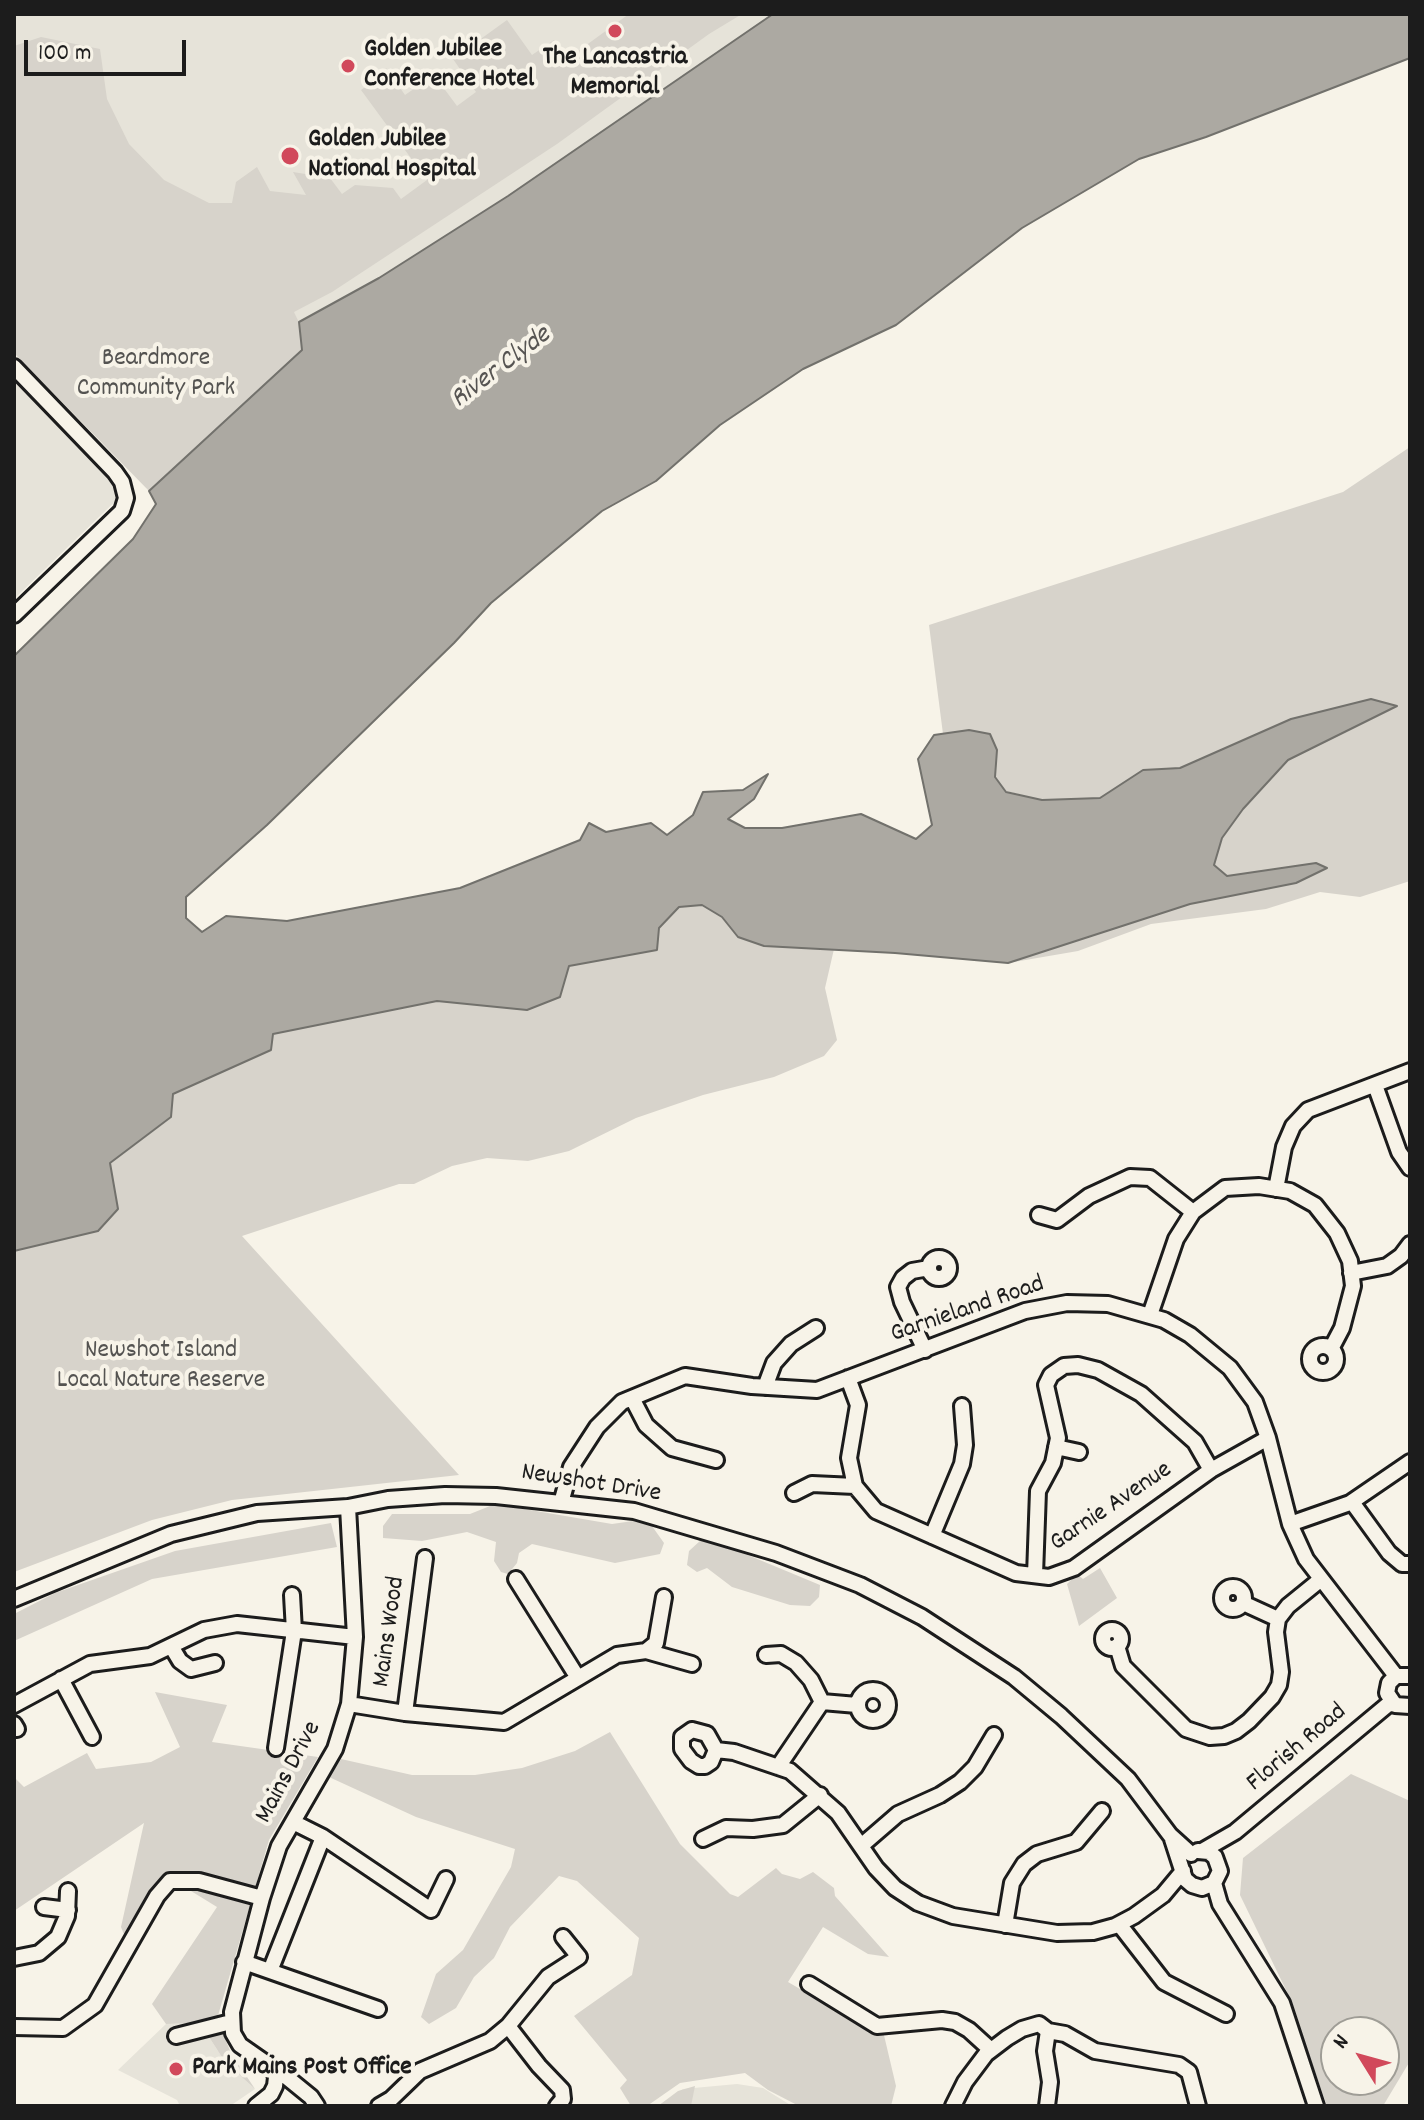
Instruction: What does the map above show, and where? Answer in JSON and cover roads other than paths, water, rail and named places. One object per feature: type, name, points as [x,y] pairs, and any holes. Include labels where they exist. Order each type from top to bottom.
[{"type":"street","points":[[14,367],[115,472],[122,482],[126,498],[122,511],[14,615]]},
{"type":"street","points":[[1276,1189],[1284,1147],[1293,1126],[1308,1110],[1410,1071]]},
{"type":"street","points":[[1375,1085],[1399,1152],[1410,1168]]},
{"type":"street","points":[[1039,1215],[1057,1220],[1089,1196],[1130,1177],[1150,1178],[1193,1212]]},
{"type":"street","points":[[1150,1315],[1176,1239],[1193,1212],[1225,1188],[1259,1186],[1290,1191],[1315,1205],[1337,1233],[1350,1261],[1353,1286],[1342,1328],[1331,1349]]},
{"type":"street","points":[[1351,1273],[1387,1266],[1401,1256],[1410,1244]]},
{"type":"street","points":[[925,1350],[898,1287],[912,1271],[929,1268]]},
{"type":"street","name":"Garnieland Road","points":[[561,1503],[571,1467],[597,1427],[622,1402],[685,1376],[765,1387],[817,1390],[1025,1311],[1067,1303],[1108,1304],[1150,1315],[1190,1335],[1230,1368],[1255,1402],[1268,1438],[1290,1524],[1306,1559],[1320,1580],[1403,1676]]},
{"type":"street","points":[[765,1387],[774,1363],[791,1344],[816,1328]]},
{"type":"street","name":"Garnie Avenue","points":[[1035,1575],[1038,1491],[1053,1463],[1058,1438],[1046,1385],[1051,1375],[1064,1366],[1078,1365],[1098,1370],[1141,1394],[1195,1442],[1211,1470]]},
{"type":"street","points":[[794,1493],[812,1484],[855,1486],[849,1458],[858,1405],[848,1378]]},
{"type":"street","points":[[632,1398],[646,1425],[672,1448],[716,1460]]},
{"type":"street","points":[[932,1536],[962,1464],[965,1445],[962,1406]]},
{"type":"street","name":"Garnie Avenue","points":[[855,1486],[876,1511],[1016,1573],[1049,1577],[1074,1568],[1211,1470],[1268,1438]]},
{"type":"street","points":[[1056,1447],[1079,1452]]},
{"type":"street","points":[[1290,1524],[1352,1502],[1410,1462]]},
{"type":"street","name":"Newshot Drive","points":[[14,1599],[171,1534],[257,1513],[348,1507],[388,1499],[445,1495],[496,1496],[634,1511],[715,1533],[860,1585],[922,1617],[1014,1677],[1128,1779],[1170,1835],[1195,1860],[1185,1879],[1205,1886]]},
{"type":"street","points":[[1352,1502],[1389,1553],[1402,1564],[1410,1564]]},
{"type":"street","name":"Mains Drive","points":[[231,2022],[244,1962],[279,1846],[335,1749],[349,1704],[355,1637],[348,1507]]},
{"type":"street","name":"Mains Wood","points":[[405,1713],[425,1558]]},
{"type":"street","points":[[516,1579],[578,1678]]},
{"type":"street","points":[[1117,1646],[1123,1666],[1186,1729],[1210,1737],[1224,1736],[1236,1731],[1262,1710],[1279,1685],[1278,1619],[1288,1606],[1320,1580]]},
{"type":"street","points":[[276,1748],[294,1631],[292,1595]]},
{"type":"street","points":[[646,1651],[656,1643],[664,1597]]},
{"type":"street","points":[[1243,1603],[1278,1619]]},
{"type":"street","points":[[14,1705],[90,1664],[150,1656],[204,1630],[237,1624],[355,1637]]},
{"type":"street","points":[[171,1646],[180,1661],[191,1669],[215,1663]]},
{"type":"street","points":[[646,1651],[692,1664]]},
{"type":"street","name":"Mains Wood","points":[[349,1704],[405,1713],[504,1722],[617,1655],[646,1651]]},
{"type":"street","points":[[766,1655],[781,1654],[796,1663],[811,1680],[822,1702]]},
{"type":"street","points":[[1403,1676],[1387,1688],[1391,1702],[1399,1707],[1410,1706]]},
{"type":"street","points":[[61,1679],[92,1737]]},
{"type":"street","points":[[822,1702],[857,1705]]},
{"type":"street","points":[[778,1767],[822,1702]]},
{"type":"street","name":"Florish Road","points":[[1163,1895],[1195,1860],[1235,1832],[1391,1702]]},
{"type":"street","points":[[861,1846],[898,1814],[960,1782],[975,1767],[994,1735]]},
{"type":"street","points":[[716,1750],[734,1752],[790,1771],[838,1813],[885,1879],[918,1903],[953,1916],[1069,1934],[1093,1932],[1119,1924],[1163,1895],[1205,1886],[1220,1871],[1195,1860]]},
{"type":"street","points":[[703,1839],[726,1828],[753,1829],[783,1825],[820,1795]]},
{"type":"street","points":[[1005,1925],[1012,1883],[1024,1864],[1037,1854],[1076,1842],[1102,1811]]},
{"type":"street","points":[[293,1822],[323,1837],[431,1910],[446,1879]]},
{"type":"street","points":[[270,1971],[323,1837]]},
{"type":"street","points":[[14,2027],[63,2028],[95,2005],[157,1896],[170,1881],[199,1881],[262,1898]]},
{"type":"street","points":[[1205,1886],[1220,1904],[1282,2003],[1316,2106]]},
{"type":"street","points":[[14,1958],[39,1953],[51,1945],[63,1929],[68,1910],[68,1891]]},
{"type":"street","points":[[44,1907],[68,1910]]},
{"type":"street","points":[[1119,1924],[1164,1982],[1226,2014]]},
{"type":"street","points":[[388,2104],[420,2071],[490,2041],[508,2026],[548,1977],[579,1957],[563,1937]]},
{"type":"street","points":[[244,1962],[378,2009]]},
{"type":"street","points":[[809,1984],[877,2026],[942,2020],[955,2022],[991,2050]]},
{"type":"street","points":[[176,2036],[231,2022],[240,2045],[274,2073],[284,2075],[311,2097],[317,2106]]},
{"type":"street","points":[[953,2106],[965,2082],[991,2050],[1022,2029],[1039,2024],[1095,2051],[1179,2065],[1189,2072],[1198,2106]]},
{"type":"street","points":[[508,2026],[562,2090],[563,2099],[557,2106]]},
{"type":"street","points":[[1047,2106],[1050,2082],[1045,2051],[1048,2031]]},
{"type":"street","points":[[256,2106],[271,2094],[274,2073]]},
{"type":"water","name":"River Clyde","points":[[773,14],[1410,14],[1410,58],[1206,137],[1139,159],[1022,228],[896,325],[803,369],[720,425],[656,481],[602,511],[491,603],[267,825],[186,897],[186,918],[202,932],[226,916],[287,921],[460,888],[580,840],[589,823],[606,832],[651,823],[667,835],[693,815],[703,792],[743,790],[768,774],[754,799],[728,819],[745,828],[782,828],[861,814],[916,839],[932,825],[918,759],[934,735],[969,730],[990,734],[997,750],[995,777],[1006,792],[1042,800],[1100,798],[1143,770],[1180,768],[1291,719],[1371,699],[1397,706],[1288,760],[1243,809],[1222,838],[1214,865],[1227,876],[1316,863],[1327,868],[1296,883],[1190,904],[1008,963],[764,946],[738,937],[722,917],[702,905],[679,907],[659,928],[657,950],[569,966],[560,997],[527,1010],[437,1001],[273,1034],[271,1050],[173,1094],[171,1117],[110,1163],[118,1209],[98,1231],[14,1251],[14,656],[133,539],[156,504],[149,491],[302,350],[299,322],[379,278],[508,196]]},
{"type":"place","name":"The Lancastria Memorial","points":[[615,31]]},
{"type":"place","name":"Golden Jubilee Conference Hotel","points":[[348,66]]},
{"type":"place","name":"Golden Jubilee National Hospital","points":[[290,156]]},
{"type":"place","name":"Park Mains Post Office","points":[[176,2069]]},
{"type":"park label","name":"Beardmore Community Park","points":[[156,375]]},
{"type":"park label","name":"Newshot Island Local Nature Reserve","points":[[161,1367]]}]
